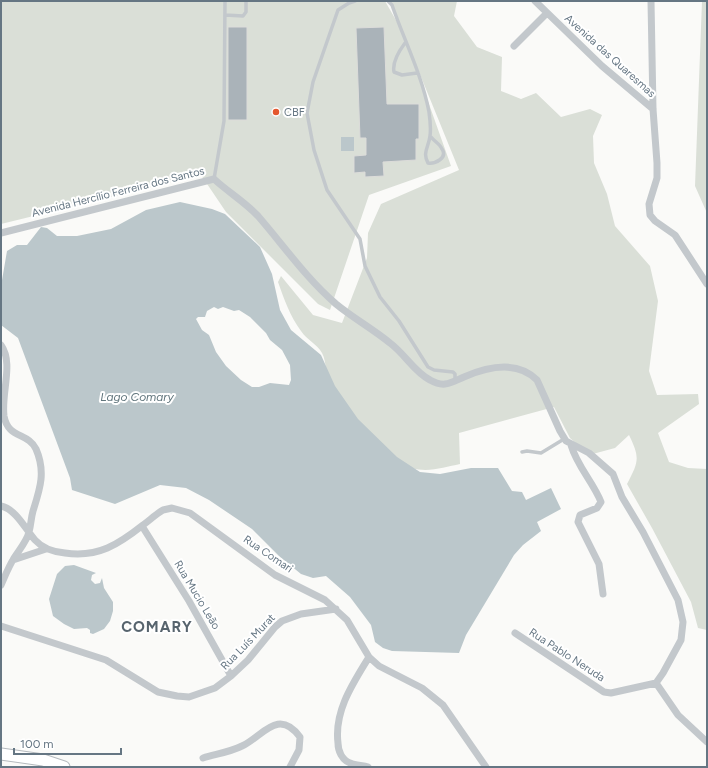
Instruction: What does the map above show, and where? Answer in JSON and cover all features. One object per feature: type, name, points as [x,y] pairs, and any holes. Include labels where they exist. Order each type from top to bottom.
[{"type":"main road","points":[[1,754],[43,760],[64,767]]},
{"type":"street","name":"Avenida das Quaresmas","points":[[535,1],[607,71],[653,110]]},
{"type":"street","points":[[651,1],[653,110],[657,178],[651,196],[650,215],[655,221],[675,235],[707,284]]},
{"type":"street","points":[[514,46],[547,13]]},
{"type":"street","name":"Avenida Hercílio Ferreira dos Santos","points":[[1,233],[214,179],[253,211],[301,270],[336,304],[392,344],[429,380],[438,384],[446,385],[463,377],[505,366],[524,370],[537,380],[564,439],[571,445],[590,453],[613,474],[622,497],[643,532],[678,600],[683,622],[681,640],[664,673],[656,683]]},
{"type":"street","points":[[1,345],[5,350],[8,362],[4,396],[6,424],[11,431],[27,439],[35,448],[42,473],[41,487],[33,512],[29,533],[13,560],[1,585]]},
{"type":"street","points":[[571,445],[578,463],[592,483],[601,502],[597,508],[580,515],[578,522],[599,564],[603,594]]},
{"type":"street","name":"Rua Comari","points":[[1,506],[10,510],[40,545],[46,549],[67,554],[92,554],[113,545],[163,510],[172,508],[184,510],[201,520],[275,575],[317,595],[336,609],[346,620],[369,657],[379,666],[422,688],[438,700],[459,726],[486,767]]},
{"type":"street","name":"Rua Mucio Leão","points":[[142,526],[189,601],[231,676]]},
{"type":"street","points":[[13,560],[46,549]]},
{"type":"street","name":"Rua Luís Murat","points":[[1,626],[106,660],[151,689],[170,695],[189,697],[215,688],[231,676],[248,660],[275,626],[282,621],[301,614],[336,609]]},
{"type":"street","name":"Rua Pablo Neruda","points":[[515,634],[604,692],[611,693],[656,683]]},
{"type":"street","points":[[368,767],[348,765],[338,749],[337,729],[339,716],[350,690],[369,657]]},
{"type":"street","points":[[656,683],[678,715],[707,742]]},
{"type":"street","points":[[203,758],[237,749],[245,745],[270,726],[278,724],[292,729],[300,737],[299,750],[290,767]]},
{"type":"lane","points":[[214,179],[220,152],[224,122],[225,1]]},
{"type":"lane","points":[[225,15],[244,16],[246,12],[246,1]]},
{"type":"lane","points":[[355,1],[338,10],[314,82],[307,113],[314,150],[327,190],[360,240],[365,266],[380,297],[399,321],[428,367],[434,370],[453,372],[456,378],[455,382]]},
{"type":"lane","points":[[388,1],[392,5],[426,97],[429,114],[430,137],[426,149],[425,159],[428,162],[435,164],[439,161],[443,149],[430,137]]},
{"type":"lane","points":[[405,43],[397,55],[394,72],[402,75],[417,73]]},
{"type":"lane","points":[[522,452],[541,453],[564,439]]},
{"type":"shaded area","points":[[1,1],[385,1],[401,29],[389,1],[457,1],[454,16],[477,47],[502,57],[501,91],[521,99],[536,93],[561,117],[590,109],[602,115],[593,136],[594,163],[607,194],[615,226],[650,266],[658,301],[649,371],[657,395],[698,394],[699,404],[658,433],[669,462],[688,468],[707,469],[707,630],[698,628],[691,602],[627,484],[637,460],[635,449],[629,435],[615,448],[589,455],[570,438],[554,407],[459,433],[460,464],[430,470],[412,468],[390,455],[378,445],[342,408],[329,386],[325,360],[322,353],[303,334],[290,313],[278,282],[281,276],[313,315],[342,323],[367,258],[368,233],[381,204],[459,170],[408,45],[451,166],[369,195],[330,310],[318,304],[226,212],[201,175],[1,224]]},
{"type":"shaded area","points":[[702,1],[707,1],[707,213],[695,186]]},
{"type":"water","points":[[341,137],[354,137],[354,151],[341,151]]},
{"type":"water","name":"Lago Comary","points":[[180,202],[212,209],[225,214],[260,247],[272,274],[280,310],[291,330],[321,355],[335,386],[358,419],[397,457],[420,472],[440,474],[471,468],[498,468],[512,491],[522,492],[526,500],[551,488],[561,509],[537,522],[541,531],[523,545],[514,555],[466,635],[459,653],[392,651],[383,648],[375,642],[371,625],[350,597],[326,576],[313,578],[301,574],[279,556],[252,529],[209,500],[186,488],[160,485],[115,504],[72,490],[70,478],[18,338],[1,325],[1,286],[7,251],[17,245],[27,245],[41,227],[47,228],[57,236],[77,236],[111,229],[146,210]],"holes":[[[214,307],[218,309],[223,307],[234,311],[239,310],[250,317],[266,333],[270,340],[282,350],[290,365],[291,380],[289,385],[270,383],[259,387],[252,387],[241,380],[226,366],[216,352],[209,335],[202,330],[196,319],[198,317],[205,317],[207,311]]]},
{"type":"water","points":[[74,565],[96,573],[92,575],[91,580],[95,584],[100,583],[102,578],[104,588],[113,602],[113,611],[110,621],[104,629],[93,634],[90,633],[90,630],[87,628],[74,629],[53,616],[49,599],[57,574],[65,566]]},
{"type":"building","points":[[228,27],[247,27],[247,120],[228,120]]},
{"type":"building","points":[[384,27],[387,104],[419,104],[419,139],[416,139],[416,160],[383,162],[384,176],[365,177],[365,172],[354,173],[354,156],[366,155],[366,138],[360,138],[356,28]]},
{"type":"place","name":"CBF","points":[[276,112]]},
{"type":"district","name":"COMARY","points":[[157,627]]}]
